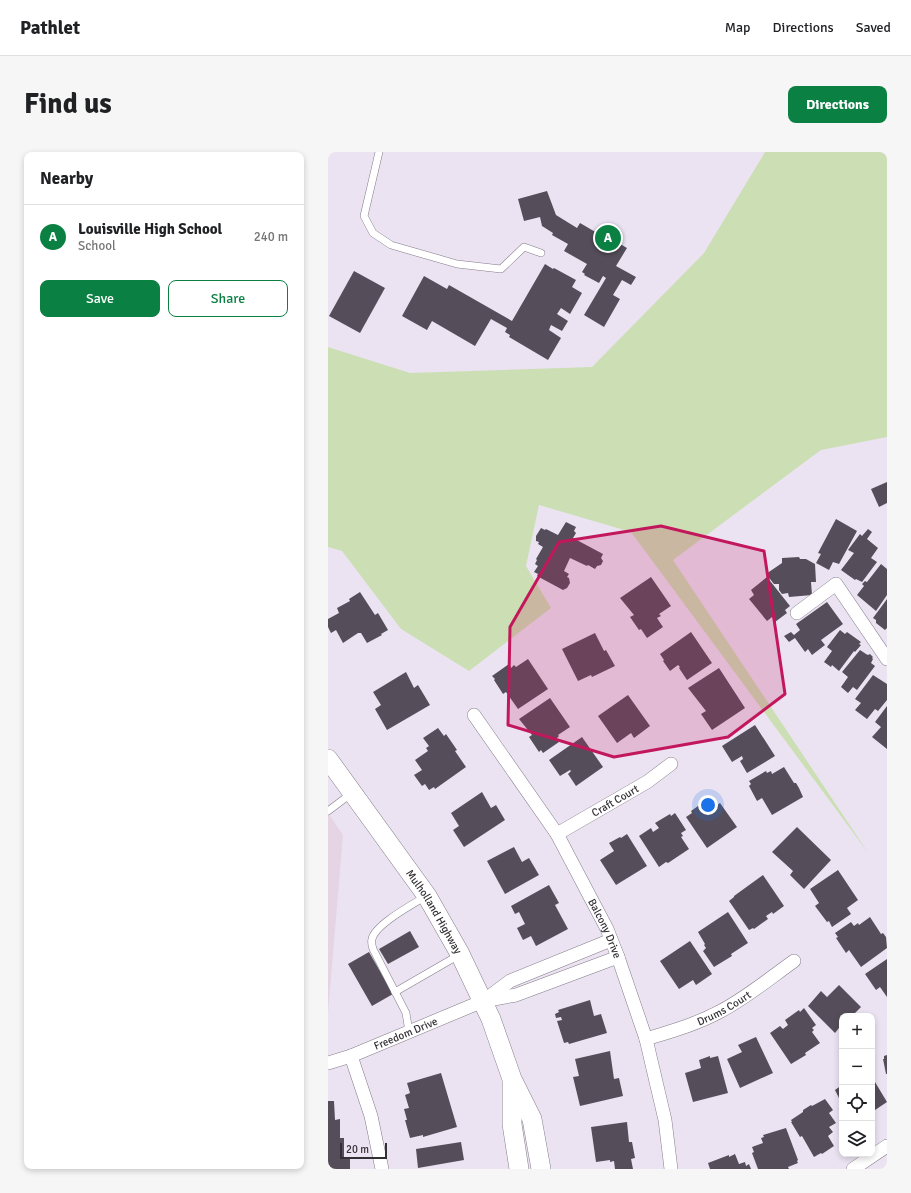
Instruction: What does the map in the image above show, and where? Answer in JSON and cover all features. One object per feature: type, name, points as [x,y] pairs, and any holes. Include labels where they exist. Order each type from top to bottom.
[{"type":"main road","name":"Mulholland Highway","points":[[328,759],[427,896],[460,954],[491,1019],[512,1079],[532,1119],[541,1169]]},
{"type":"main road","name":"Mulholland Highway","points":[[512,1079],[512,1124],[519,1169]]},
{"type":"street","points":[[797,613],[836,584],[887,659]]},
{"type":"street","name":"Balcony Drive","points":[[474,715],[557,834],[611,940],[646,1038],[665,1120],[670,1169]]},
{"type":"street","name":"Craft Court","points":[[557,834],[647,782],[671,764]]},
{"type":"street","name":"Freedom Drive","points":[[483,1001],[510,981],[611,940]]},
{"type":"street","name":"Freedom Drive","points":[[328,1063],[351,1056],[483,1001],[516,995],[618,957]]},
{"type":"street","name":"Drums Court","points":[[646,1038],[685,1027],[721,1011],[794,961]]},
{"type":"street","points":[[351,1056],[372,1116],[382,1169]]},
{"type":"street","points":[[853,1169],[887,1146]]},
{"type":"lane","points":[[379,152],[364,216],[373,233],[391,244],[457,264],[501,269],[524,247],[541,253]]},
{"type":"lane","points":[[328,811],[352,792]]},
{"type":"lane","points":[[409,1032],[406,1013],[373,949],[372,939],[376,932],[386,922],[427,896]]},
{"type":"lane","points":[[395,992],[460,954]]},
{"type":"highlighted area","points":[[661,526],[764,551],[785,694],[728,737],[614,757],[508,725],[510,627],[559,542]]},
{"type":"shaded area","points":[[328,813],[343,835],[328,1013]]},
{"type":"green space","points":[[765,152],[887,152],[887,437],[821,450],[673,560],[869,854],[631,532],[539,505],[526,566],[551,608],[469,671],[401,629],[342,551],[328,547],[328,347],[410,373],[592,367],[704,253]]},
{"type":"building","points":[[547,191],[556,215],[577,228],[580,223],[604,237],[605,235],[608,237],[610,236],[614,238],[615,241],[627,248],[616,266],[636,277],[631,285],[622,280],[613,295],[620,299],[604,327],[584,315],[606,278],[603,276],[599,283],[584,275],[585,274],[582,272],[587,264],[564,251],[568,244],[552,235],[553,233],[542,226],[540,217],[524,221],[518,199]]},
{"type":"building","points":[[545,264],[576,280],[572,287],[582,293],[570,314],[561,308],[557,314],[568,321],[562,331],[551,325],[549,330],[561,338],[548,360],[509,337],[510,335],[505,332],[507,328],[491,319],[475,346],[432,321],[427,330],[402,316],[424,276],[447,289],[449,285],[512,321]]},
{"type":"building","points":[[354,271],[385,288],[360,333],[329,316]]},
{"type":"building","points":[[887,482],[887,503],[879,507],[871,489]]},
{"type":"building","points":[[836,519],[857,531],[839,564],[833,562],[829,570],[816,563],[821,554],[818,553]]},
{"type":"building","points":[[566,522],[576,527],[574,531],[576,533],[573,538],[603,554],[601,558],[603,561],[601,565],[597,566],[595,569],[570,558],[564,571],[569,574],[567,577],[569,578],[570,583],[567,588],[563,590],[537,576],[538,574],[534,572],[538,566],[535,564],[536,559],[543,547],[536,541],[536,536],[541,528],[558,535]]},
{"type":"building","points":[[868,529],[872,532],[867,539],[878,548],[871,558],[877,562],[862,582],[856,579],[855,580],[841,570],[854,553],[848,550],[860,534],[862,536]]},
{"type":"building","points":[[799,557],[800,559],[806,559],[815,564],[816,582],[811,582],[812,595],[789,597],[788,593],[782,594],[779,590],[779,584],[774,584],[766,574],[782,563],[782,558]]},
{"type":"building","points":[[881,564],[887,569],[887,595],[876,611],[857,595],[864,586],[862,584],[865,581],[867,582]]},
{"type":"building","points":[[651,577],[671,606],[659,614],[661,616],[657,618],[663,627],[647,638],[630,617],[634,615],[620,598]]},
{"type":"building","points":[[767,577],[790,606],[785,610],[787,613],[775,622],[772,617],[767,621],[749,599],[754,595],[751,590]]},
{"type":"building","points":[[360,592],[375,615],[378,613],[388,630],[367,643],[361,633],[358,633],[343,643],[336,630],[331,633],[328,627],[328,619],[339,613],[337,608],[350,601],[349,599]]},
{"type":"building","points":[[887,599],[887,628],[885,630],[876,623],[876,620],[873,618]]},
{"type":"building","points":[[827,602],[843,624],[821,640],[825,645],[812,655],[808,649],[805,652],[795,638],[789,642],[784,636],[791,632],[794,635],[800,630],[796,624]]},
{"type":"building","points":[[840,630],[845,634],[847,632],[861,642],[859,644],[861,645],[855,652],[854,651],[839,671],[832,665],[831,667],[824,662],[832,651],[827,647]]},
{"type":"building","points":[[691,632],[712,663],[687,680],[678,665],[670,671],[660,654]]},
{"type":"building","points":[[595,633],[604,651],[606,650],[615,666],[592,677],[591,675],[578,681],[562,649]]},
{"type":"building","points":[[860,650],[868,655],[870,654],[873,657],[871,663],[875,666],[857,690],[853,687],[848,693],[841,687],[848,677],[842,672]]},
{"type":"building","points":[[528,659],[548,689],[518,709],[506,692],[503,694],[492,676],[509,664],[511,668],[514,665],[516,667]]},
{"type":"building","points":[[719,668],[745,708],[712,730],[701,714],[706,711],[688,688]]},
{"type":"building","points":[[406,672],[414,688],[418,685],[430,705],[387,730],[375,709],[381,705],[373,692]]},
{"type":"building","points":[[873,675],[887,684],[887,700],[878,711],[875,709],[867,719],[855,710],[861,703],[855,699]]},
{"type":"building","points":[[628,695],[650,726],[634,738],[631,733],[617,743],[598,716]]},
{"type":"building","points":[[550,698],[570,727],[558,735],[559,736],[556,739],[559,742],[543,753],[541,750],[539,752],[529,737],[532,735],[519,719]]},
{"type":"building","points":[[887,706],[887,749],[872,737],[881,727],[875,722]]},
{"type":"building","points":[[755,725],[775,756],[747,773],[740,761],[743,759],[742,756],[732,762],[722,746]]},
{"type":"building","points":[[438,728],[444,736],[446,734],[466,767],[435,789],[434,787],[429,790],[425,784],[422,786],[414,775],[422,770],[415,760],[428,751],[426,748],[429,746],[423,738]]},
{"type":"building","points":[[582,737],[603,767],[576,786],[568,774],[571,771],[570,770],[560,776],[549,760]]},
{"type":"building","points":[[784,767],[794,783],[796,783],[803,797],[772,815],[762,798],[757,801],[749,786],[751,784],[749,781],[766,771],[767,773],[771,771],[772,774]]},
{"type":"building","points":[[482,792],[491,808],[496,805],[505,820],[464,847],[453,830],[459,826],[451,813]]},
{"type":"building","points":[[720,803],[737,827],[707,848],[686,817],[692,813],[691,811],[701,804],[708,814],[708,811]]},
{"type":"building","points":[[675,813],[686,830],[681,833],[683,836],[681,837],[689,849],[668,863],[666,862],[659,867],[639,836],[651,828],[653,832],[659,828],[655,823],[670,814],[671,816]]},
{"type":"building","points":[[797,827],[831,860],[804,889],[790,875],[793,871],[772,852]]},
{"type":"building","points":[[627,834],[647,866],[616,885],[600,860],[614,851],[609,843]]},
{"type":"building","points":[[514,847],[522,862],[529,858],[539,875],[505,894],[487,861]]},
{"type":"building","points":[[838,870],[858,900],[847,908],[851,914],[832,927],[829,921],[827,922],[815,906],[819,903],[810,889]]},
{"type":"building","points":[[763,875],[784,906],[773,914],[772,912],[766,916],[768,919],[754,929],[749,930],[729,901]]},
{"type":"building","points":[[549,885],[559,903],[555,905],[568,929],[536,946],[531,936],[523,940],[517,928],[525,924],[519,912],[515,914],[511,906]]},
{"type":"building","points":[[728,912],[748,943],[731,954],[732,956],[714,967],[703,951],[706,948],[704,945],[705,944],[698,932]]},
{"type":"building","points":[[870,917],[881,934],[883,933],[886,937],[887,948],[861,967],[849,950],[846,953],[836,938],[838,937],[835,933],[851,922],[854,926],[858,923],[859,925]]},
{"type":"building","points":[[410,931],[419,947],[388,964],[379,949]]},
{"type":"building","points":[[690,941],[712,974],[696,985],[693,980],[679,989],[660,961]]},
{"type":"building","points":[[369,952],[393,994],[372,1006],[348,964]]},
{"type":"building","points":[[887,959],[887,997],[880,987],[876,990],[865,974]]},
{"type":"building","points":[[839,985],[861,1007],[855,1013],[839,1013],[839,1028],[835,1033],[808,1006],[821,991],[827,997]]},
{"type":"building","points":[[590,1000],[594,1016],[601,1014],[607,1033],[569,1044],[568,1042],[564,1043],[557,1021],[562,1020],[561,1017],[556,1018],[555,1014],[559,1012],[558,1010]]},
{"type":"building","points":[[804,1008],[816,1025],[812,1028],[814,1030],[812,1032],[820,1043],[805,1053],[806,1055],[791,1064],[770,1033],[780,1026],[783,1029],[788,1025],[785,1020],[799,1010],[800,1012]]},
{"type":"building","points":[[756,1037],[773,1073],[740,1088],[727,1059],[742,1052],[738,1045]]},
{"type":"building","points":[[610,1051],[614,1079],[619,1078],[623,1096],[580,1106],[573,1077],[579,1076],[575,1059]]},
{"type":"building","points":[[887,1055],[886,1074],[883,1059],[884,1056]]},
{"type":"building","points":[[710,1056],[710,1058],[718,1056],[728,1093],[693,1102],[685,1073],[701,1068],[699,1060]]},
{"type":"building","points":[[441,1073],[457,1127],[423,1137],[423,1135],[410,1138],[405,1120],[407,1120],[404,1109],[409,1108],[405,1095],[410,1093],[407,1083]]},
{"type":"building","points":[[875,1082],[887,1102],[875,1110]]},
{"type":"building","points":[[839,1087],[839,1098],[835,1090]]},
{"type":"building","points":[[825,1099],[833,1110],[829,1113],[836,1123],[829,1127],[833,1132],[828,1136],[834,1146],[822,1154],[821,1153],[814,1157],[802,1136],[800,1137],[791,1120],[811,1105],[812,1106]]},
{"type":"building","points":[[328,1101],[334,1101],[335,1120],[340,1119],[340,1138],[344,1138],[344,1157],[350,1157],[350,1169],[328,1169]]},
{"type":"building","points":[[627,1122],[629,1142],[632,1142],[635,1158],[631,1159],[633,1169],[615,1169],[614,1161],[610,1162],[610,1160],[596,1162],[591,1127]]},
{"type":"building","points":[[786,1128],[798,1163],[788,1167],[789,1169],[758,1169],[752,1153],[754,1152],[752,1147],[763,1143],[761,1138],[764,1137],[763,1135]]},
{"type":"building","points":[[461,1142],[464,1160],[418,1168],[416,1149]]},
{"type":"building","points":[[735,1154],[739,1164],[745,1162],[746,1166],[749,1164],[751,1169],[710,1169],[708,1163]]},
{"type":"place","name":"Louisville High School","points":[[608,238]]}]
